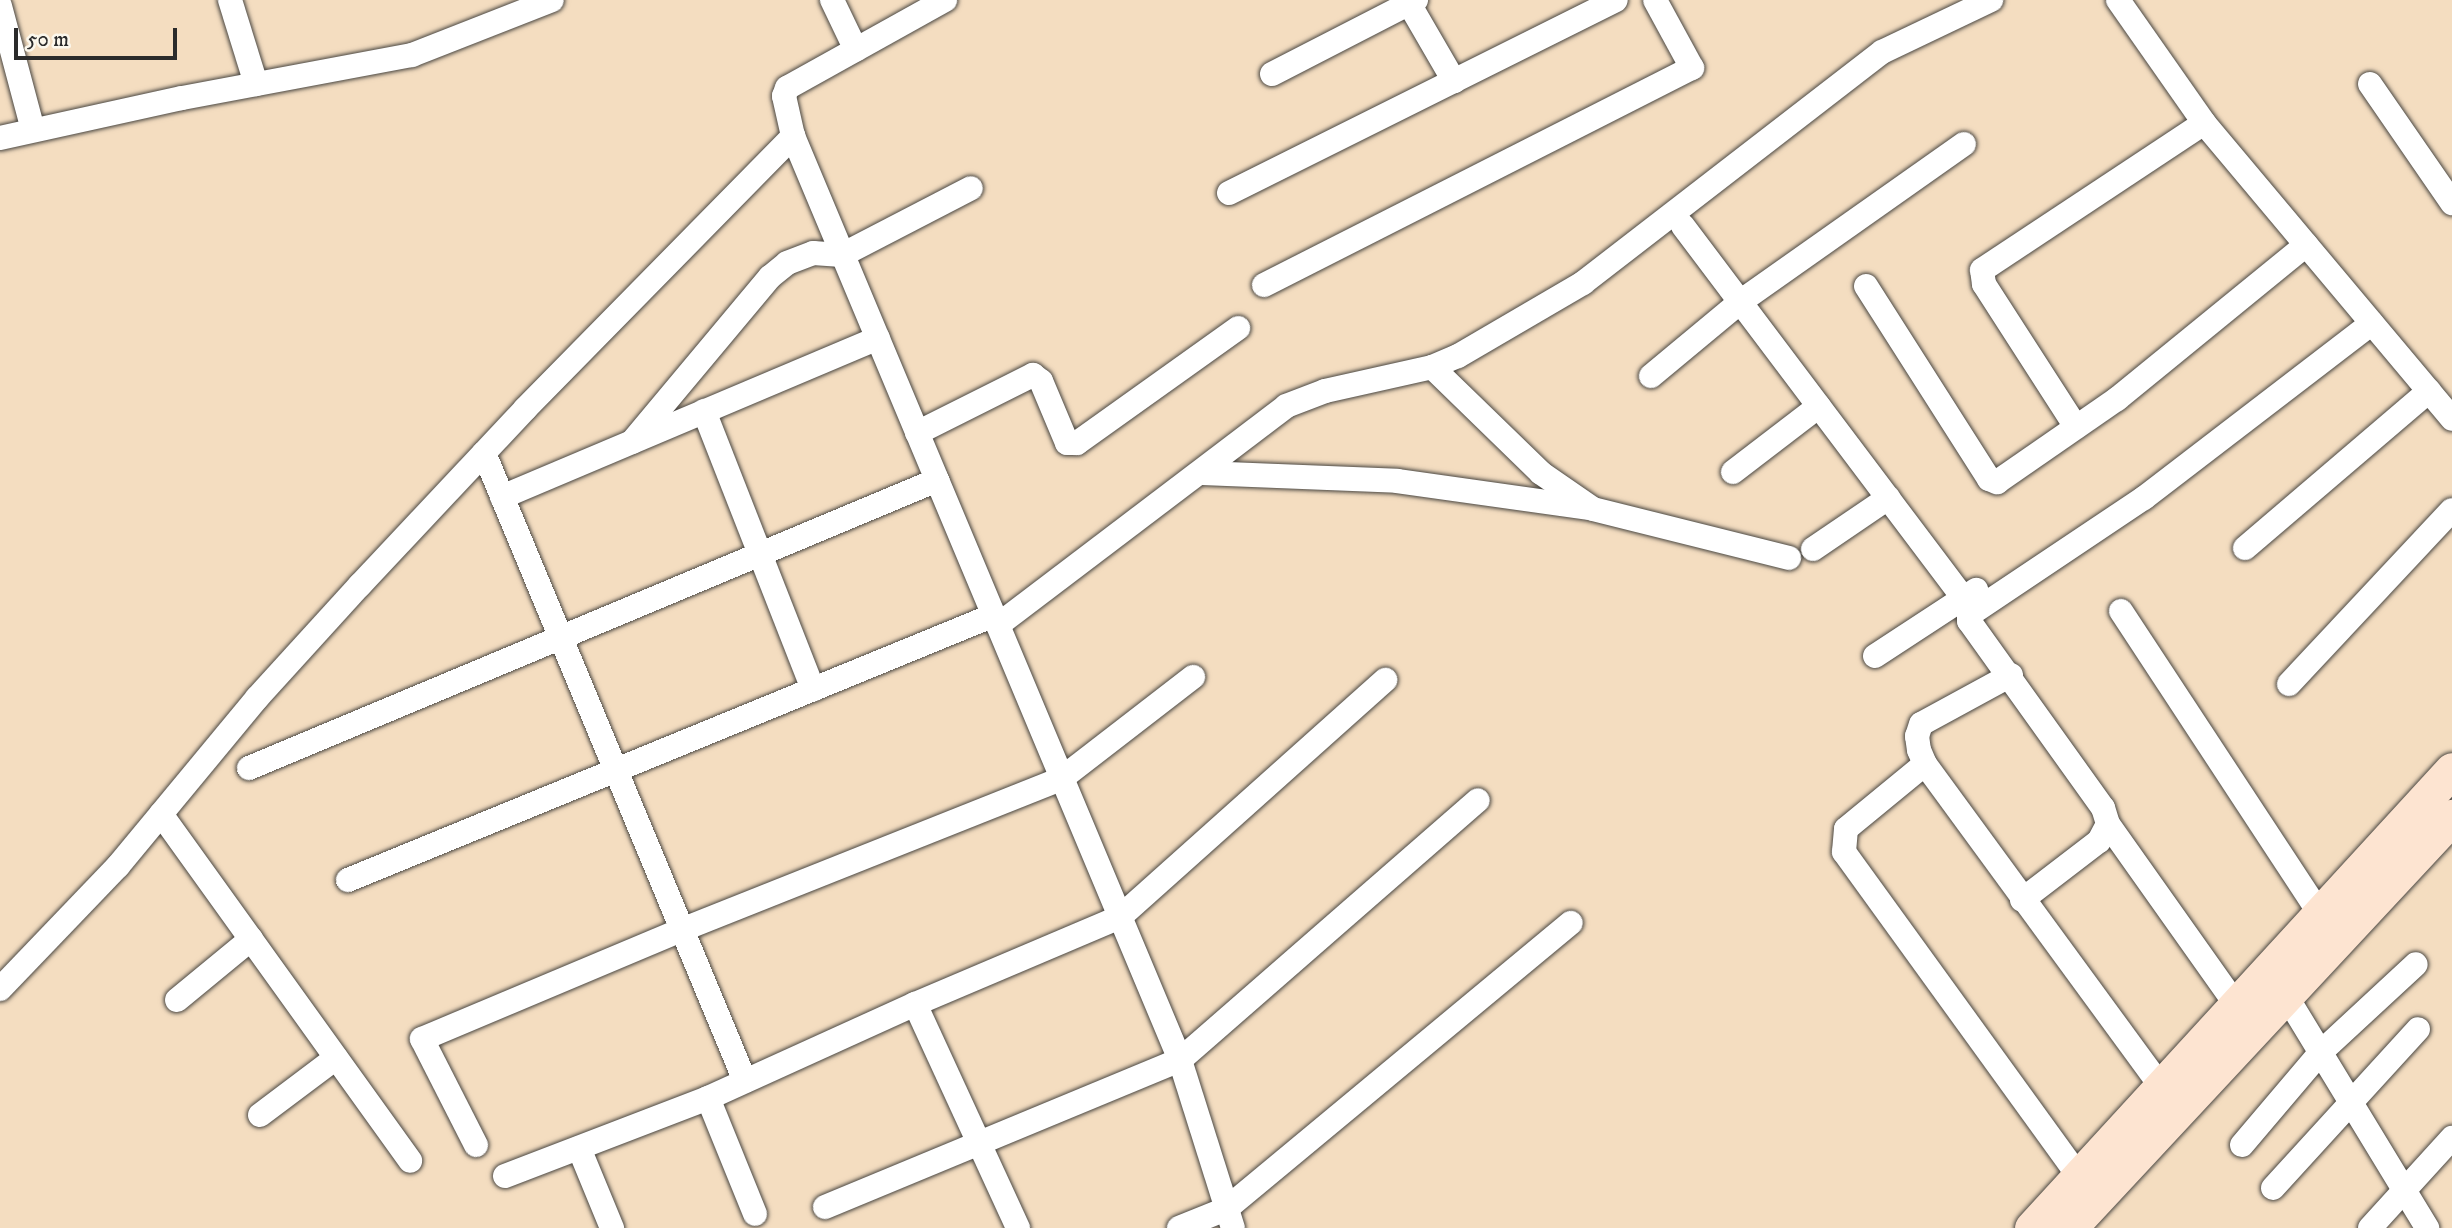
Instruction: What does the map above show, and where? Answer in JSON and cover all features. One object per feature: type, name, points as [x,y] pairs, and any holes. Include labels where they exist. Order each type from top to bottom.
[{"type":"street","points":[[230,0],[256,84]]},
{"type":"street","points":[[0,138],[256,84],[412,55],[552,0]]},
{"type":"street","points":[[832,0],[856,50]]},
{"type":"street","points":[[945,0],[787,88],[784,96],[793,136],[1180,1060],[1230,1219]]},
{"type":"street","points":[[1230,193],[1616,0]]},
{"type":"street","points":[[1264,285],[1692,68],[1655,0]]},
{"type":"street","points":[[348,880],[813,689],[996,620],[1202,473],[1286,405],[1325,391],[1432,368],[1583,283],[1882,52],[1991,0]]},
{"type":"street","points":[[2118,0],[2204,123],[2452,419]]},
{"type":"street","points":[[1272,74],[1410,1],[1454,81]]},
{"type":"street","points":[[0,6],[33,131]]},
{"type":"street","points":[[2370,83],[2452,203]]},
{"type":"street","points":[[2076,427],[1984,284],[1982,270],[2204,123]]},
{"type":"street","points":[[0,989],[118,866],[257,698],[484,453],[793,136]]},
{"type":"street","points":[[1651,376],[1740,302],[1964,144]]},
{"type":"street","points":[[632,442],[769,277],[787,263],[813,253],[842,254],[971,188]]},
{"type":"street","points":[[1683,226],[1968,604],[1969,621],[2011,675],[2103,808],[2108,824],[2236,1005]]},
{"type":"street","points":[[1866,286],[1989,479],[1997,482],[2117,399],[2306,245]]},
{"type":"street","points":[[1875,656],[2144,499],[2372,323]]},
{"type":"street","points":[[917,433],[1033,375],[1041,381],[1066,443],[1077,443],[1238,328]]},
{"type":"street","points":[[502,497],[878,338]]},
{"type":"street","points":[[1432,368],[1541,473],[1593,509]]},
{"type":"street","points":[[2245,548],[2429,391]]},
{"type":"street","points":[[1733,472],[1819,406]]},
{"type":"street","points":[[704,411],[813,689]]},
{"type":"street","points":[[484,453],[745,1081]]},
{"type":"street","points":[[1202,473],[1397,481],[1593,509],[1789,558]]},
{"type":"street","points":[[248,768],[937,480]]},
{"type":"street","points":[[1813,549],[1888,498]]},
{"type":"street","points":[[2289,684],[2452,510]]},
{"type":"street","points":[[1968,604],[1994,578]]},
{"type":"street","points":[[2121,611],[2320,914]]},
{"type":"street","points":[[2011,675],[1921,724],[1917,736],[1924,764],[2161,1087]]},
{"type":"street","points":[[476,1145],[422,1039],[684,929],[1061,779],[1193,677]]},
{"type":"street","points":[[505,1176],[708,1098],[915,1004],[1120,917],[1385,680]]},
{"type":"street","points":[[1924,764],[1846,829],[1844,852],[2079,1177]]},
{"type":"street","points":[[2032,1228],[2452,770]]},
{"type":"street","points":[[825,1207],[1180,1060],[1478,800]]},
{"type":"street","points":[[161,814],[410,1161]]},
{"type":"street","points":[[2069,1228],[2452,817]]},
{"type":"street","points":[[2022,900],[2099,841],[2108,824]]},
{"type":"street","points":[[1178,1228],[1230,1219],[1571,923]]},
{"type":"street","points":[[177,1000],[251,939]]},
{"type":"street","points":[[2242,1144],[2321,1052],[2416,964]]},
{"type":"street","points":[[2285,994],[2406,1189],[2427,1228]]},
{"type":"street","points":[[915,1004],[1018,1228]]},
{"type":"street","points":[[2273,1188],[2418,1029]]},
{"type":"street","points":[[260,1115],[336,1058]]},
{"type":"street","points":[[708,1098],[755,1214]]},
{"type":"street","points":[[2370,1228],[2452,1138]]},
{"type":"street","points":[[579,1148],[612,1228]]}]
